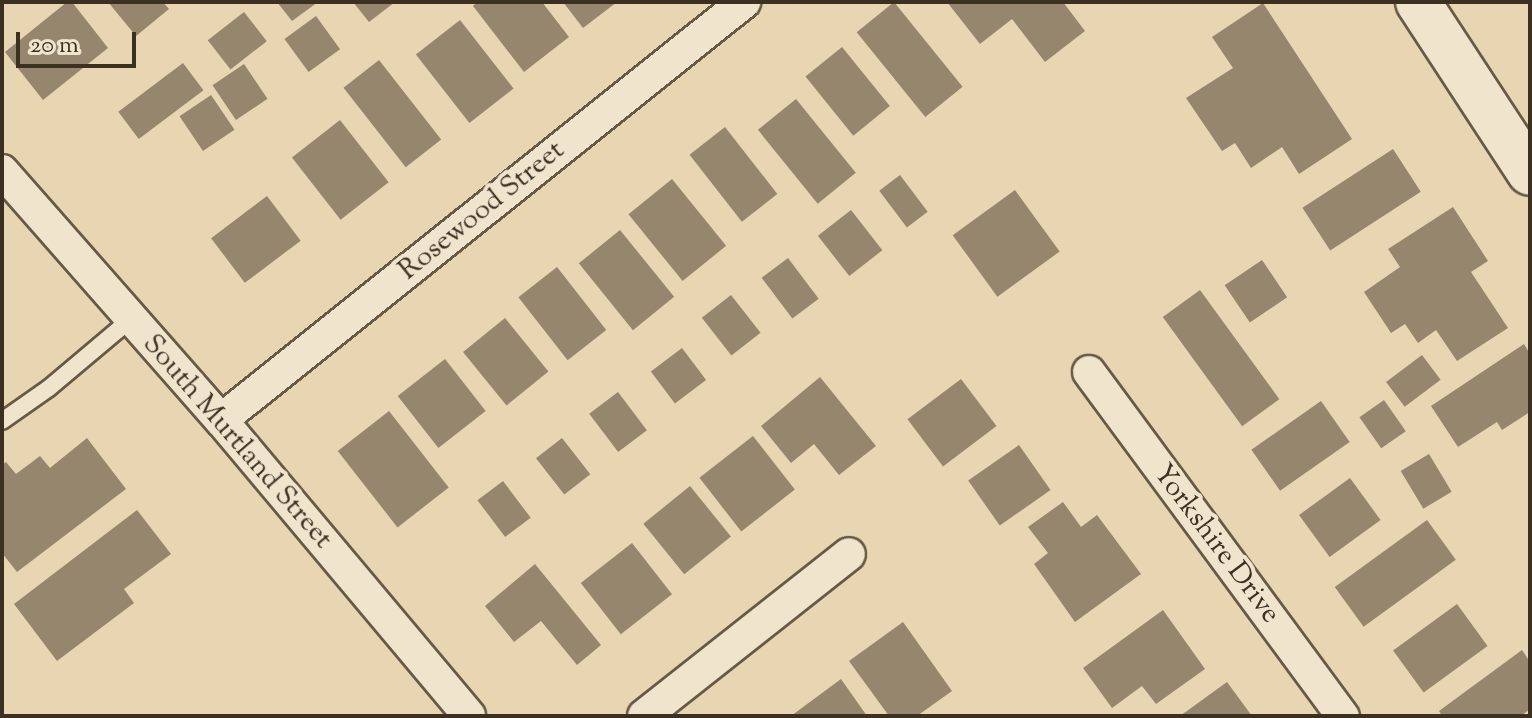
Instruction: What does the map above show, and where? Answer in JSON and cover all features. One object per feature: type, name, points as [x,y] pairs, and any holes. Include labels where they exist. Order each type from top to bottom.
[{"type":"main road","points":[[1418,2],[1530,173]]},
{"type":"street","name":"Rosewood Street","points":[[221,420],[744,2]]},
{"type":"street","name":"South Murtland Street","points":[[2,171],[221,420],[469,716]]},
{"type":"street","name":"Yorkshire Drive","points":[[1089,372],[1343,716]]},
{"type":"street","points":[[644,716],[849,554]]},
{"type":"lane","points":[[2,421],[49,388],[131,319]]},
{"type":"building","points":[[67,2],[72,2],[108,48],[43,100],[5,52]]},
{"type":"building","points":[[108,2],[163,2],[169,9],[136,36]]},
{"type":"building","points":[[277,2],[318,2],[292,21]]},
{"type":"building","points":[[353,2],[395,2],[369,22]]},
{"type":"building","points":[[477,2],[542,2],[569,37],[524,72],[473,6]]},
{"type":"building","points":[[563,2],[617,2],[583,28]]},
{"type":"building","points":[[894,2],[963,87],[925,117],[857,32]]},
{"type":"building","points":[[947,2],[1063,2],[1085,31],[1045,62],[1012,19],[980,44]]},
{"type":"building","points":[[1263,3],[1352,139],[1299,174],[1282,147],[1251,168],[1235,143],[1222,151],[1186,98],[1233,68],[1212,37]]},
{"type":"building","points":[[244,12],[267,41],[231,69],[208,40]]},
{"type":"building","points":[[316,16],[340,49],[309,72],[284,39]]},
{"type":"building","points":[[460,20],[514,89],[469,123],[416,54]]},
{"type":"building","points":[[842,47],[890,106],[853,136],[805,77]]},
{"type":"building","points":[[379,60],[441,140],[406,167],[344,88]]},
{"type":"building","points":[[183,63],[203,90],[139,139],[118,112]]},
{"type":"building","points":[[244,64],[267,99],[236,120],[212,85]]},
{"type":"building","points":[[211,95],[234,130],[203,151],[179,116]]},
{"type":"building","points":[[796,99],[856,173],[818,204],[758,130]]},
{"type":"building","points":[[340,120],[389,182],[341,220],[292,158]]},
{"type":"building","points":[[725,127],[777,194],[742,222],[690,155]]},
{"type":"building","points":[[1393,149],[1421,192],[1330,251],[1302,208]]},
{"type":"building","points":[[900,175],[928,212],[907,227],[879,191]]},
{"type":"building","points":[[672,179],[726,246],[683,281],[628,214]]},
{"type":"building","points":[[1015,190],[1060,251],[997,297],[953,235]]},
{"type":"building","points":[[267,196],[301,241],[245,283],[211,238]]},
{"type":"building","points":[[1453,207],[1488,261],[1471,272],[1508,328],[1457,361],[1436,330],[1418,343],[1405,324],[1391,333],[1364,292],[1400,267],[1388,249]]},
{"type":"building","points":[[851,210],[882,250],[849,276],[818,236]]},
{"type":"building","points":[[620,230],[674,297],[633,330],[579,263]]},
{"type":"building","points":[[788,258],[819,299],[792,319],[762,278]]},
{"type":"building","points":[[1262,260],[1287,297],[1250,322],[1225,285]]},
{"type":"building","points":[[557,267],[606,330],[568,360],[518,297]]},
{"type":"building","points":[[1200,290],[1279,399],[1242,426],[1163,317]]},
{"type":"building","points":[[731,295],[761,333],[731,356],[702,318]]},
{"type":"building","points":[[505,318],[548,372],[506,406],[463,352]]},
{"type":"building","points":[[1524,344],[1530,354],[1530,412],[1502,430],[1497,422],[1458,447],[1431,406]]},
{"type":"building","points":[[682,348],[706,380],[675,403],[651,371]]},
{"type":"building","points":[[1422,355],[1441,380],[1405,407],[1386,382]]},
{"type":"building","points":[[445,359],[486,411],[438,448],[398,396]]},
{"type":"building","points":[[820,377],[876,446],[839,475],[814,444],[791,463],[761,426]]},
{"type":"building","points":[[961,379],[997,426],[943,466],[907,419]]},
{"type":"building","points":[[618,392],[647,430],[618,452],[589,414]]},
{"type":"building","points":[[1384,400],[1406,431],[1381,448],[1359,417]]},
{"type":"building","points":[[1321,401],[1350,442],[1280,491],[1251,450]]},
{"type":"building","points":[[389,411],[449,487],[397,527],[338,451]]},
{"type":"building","points":[[753,436],[795,490],[741,531],[699,478]]},
{"type":"building","points":[[87,438],[126,489],[17,572],[2,553],[2,465],[6,462],[16,474],[40,456],[50,468]]},
{"type":"building","points":[[562,438],[590,474],[564,495],[536,458]]},
{"type":"building","points":[[1019,445],[1051,490],[1000,526],[968,481]]},
{"type":"building","points":[[1429,454],[1452,492],[1423,509],[1401,471]]},
{"type":"building","points":[[1350,478],[1381,520],[1330,557],[1299,515]]},
{"type":"building","points":[[503,481],[531,518],[505,537],[477,500]]},
{"type":"building","points":[[690,486],[731,537],[684,574],[643,524]]},
{"type":"building","points":[[1063,502],[1081,527],[1097,515],[1141,574],[1075,622],[1034,564],[1048,553],[1028,527]]},
{"type":"building","points":[[137,510],[171,554],[124,589],[134,603],[57,661],[14,604]]},
{"type":"building","points":[[1427,520],[1456,560],[1364,627],[1335,587]]},
{"type":"building","points":[[632,543],[672,594],[621,634],[581,583]]},
{"type":"building","points":[[535,564],[601,645],[577,665],[541,621],[514,642],[485,606]]},
{"type":"building","points":[[1457,604],[1488,646],[1424,693],[1393,650]]},
{"type":"building","points":[[1163,610],[1205,669],[1156,704],[1142,686],[1112,708],[1083,668]]},
{"type":"building","points":[[903,622],[952,691],[917,716],[889,716],[849,661]]},
{"type":"building","points":[[1522,650],[1530,662],[1530,709],[1521,716],[1442,716],[1439,711]]},
{"type":"building","points":[[841,679],[867,716],[791,716]]},
{"type":"building","points":[[1227,682],[1252,716],[1180,716]]}]
